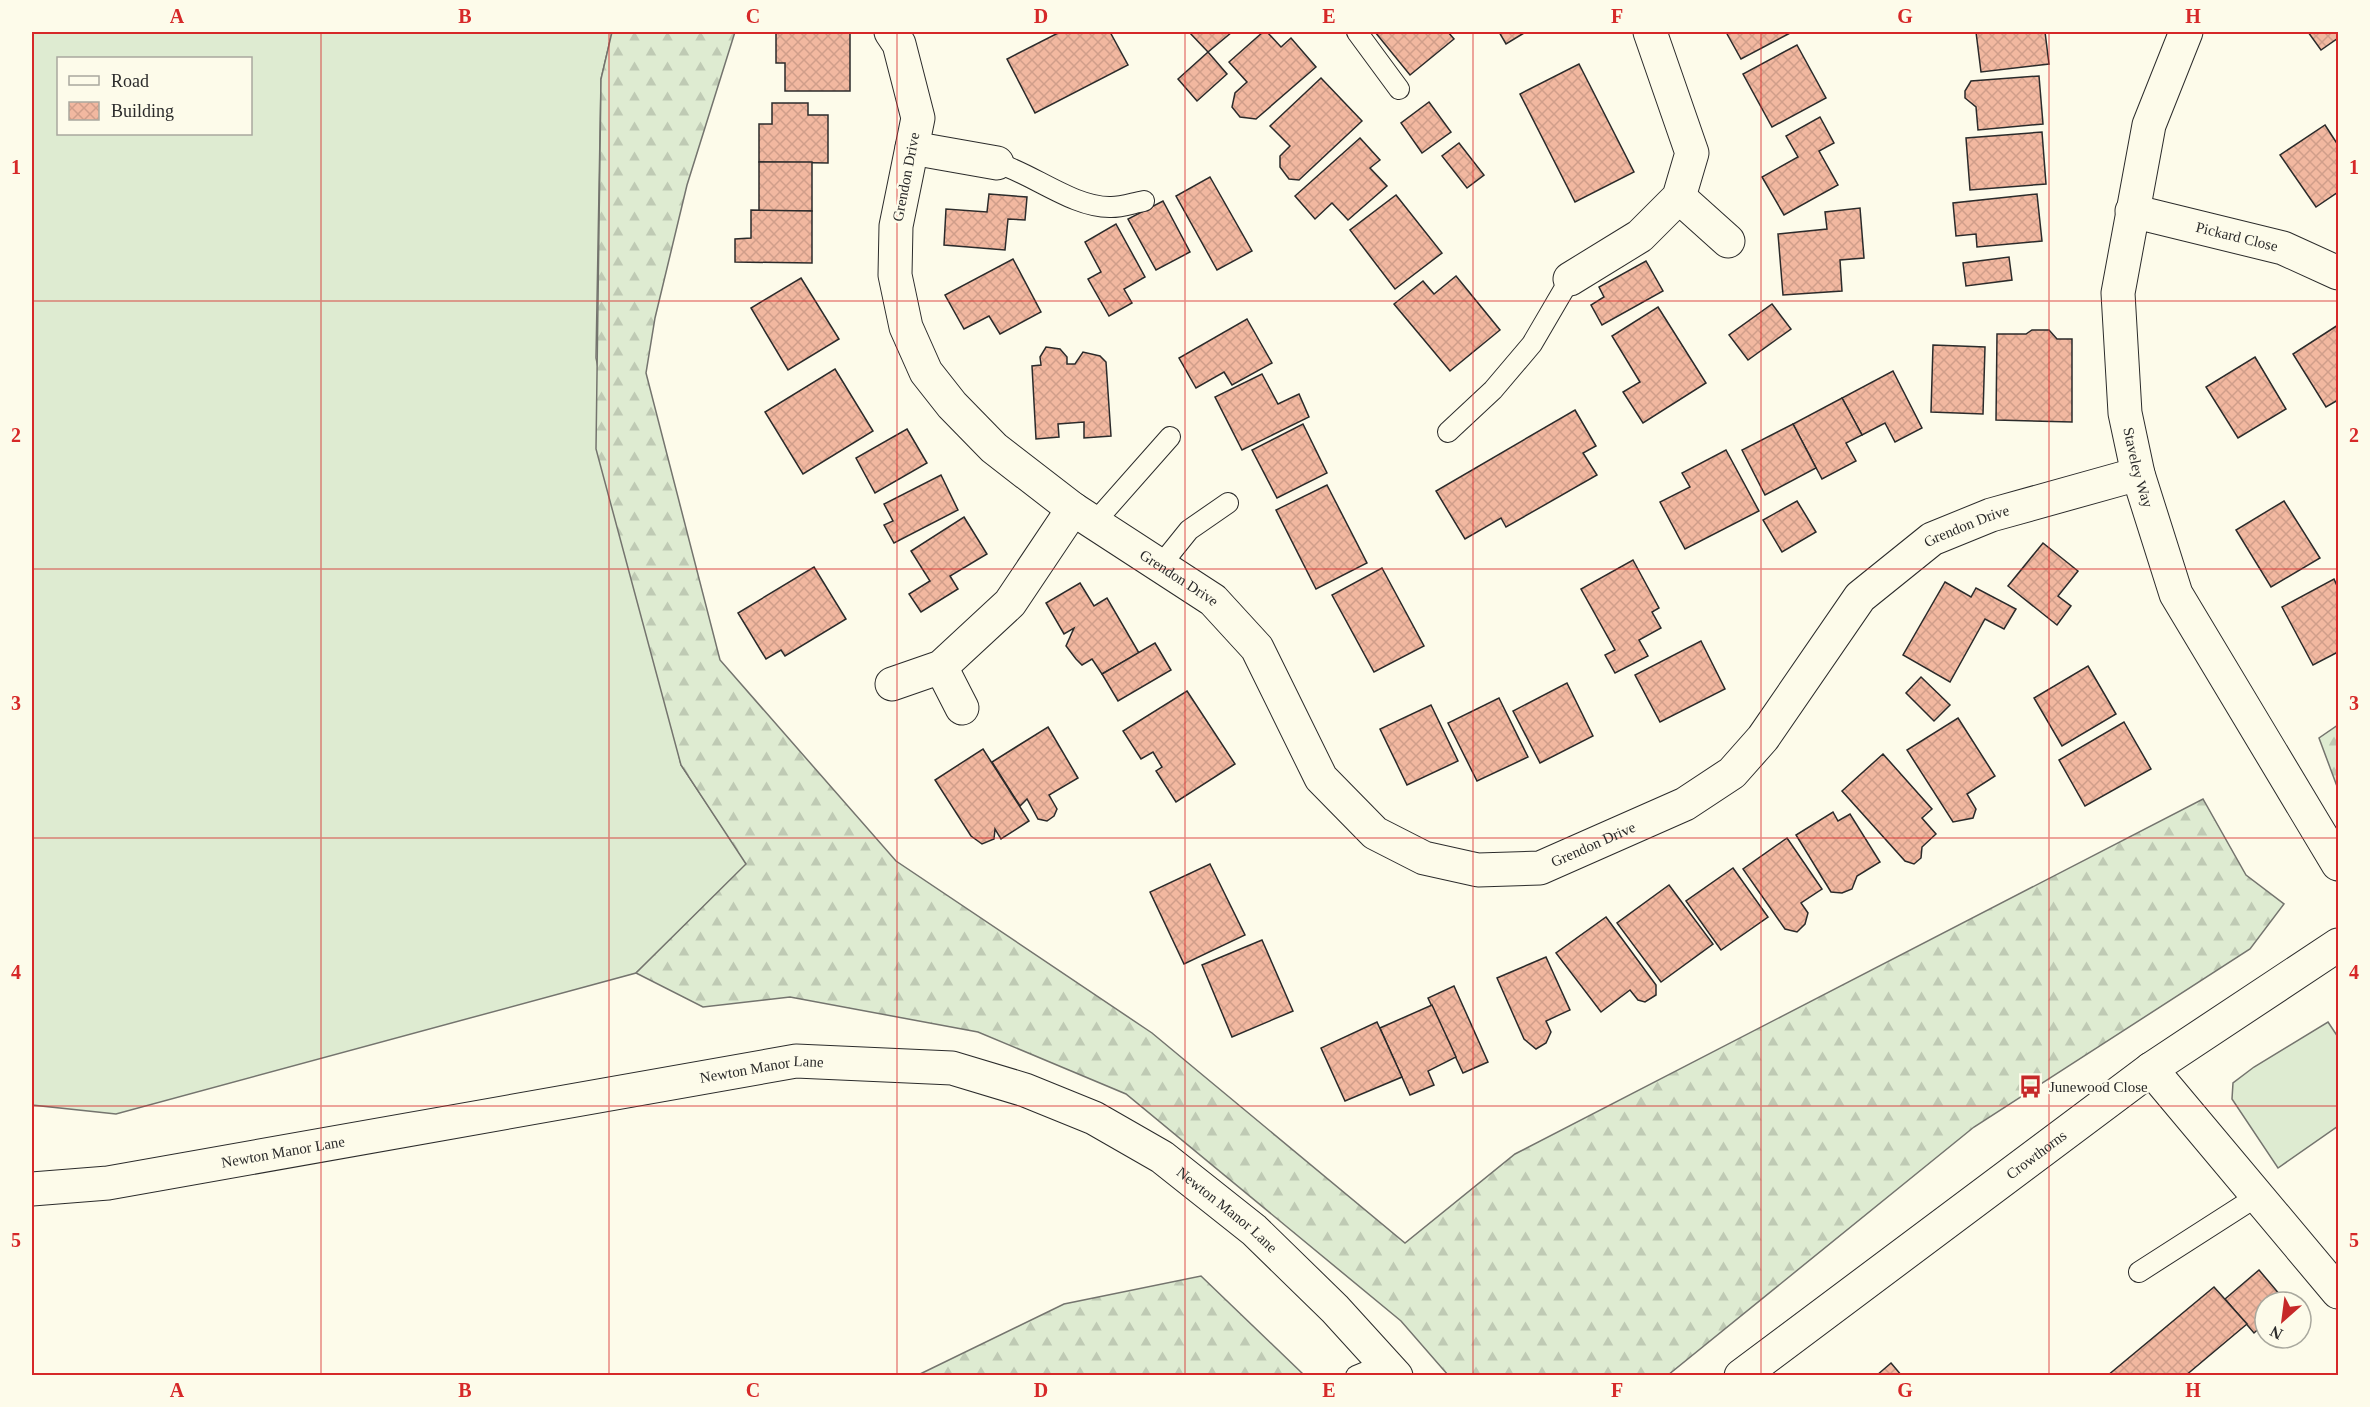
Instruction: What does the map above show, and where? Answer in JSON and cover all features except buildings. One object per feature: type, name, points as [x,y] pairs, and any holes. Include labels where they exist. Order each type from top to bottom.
[{"type":"street","name":"Grendon Drive","points":[[891,32],[899,44],[918,118],[896,226],[895,275],[906,327],[926,372],[952,405],[994,448],[1083,517],[1213,600],[1257,648],[1321,778],[1375,833],[1424,858],[1478,870],[1540,868],[1685,804],[1732,773],[1763,738],[1860,597],[1932,539],[1991,515],[2138,474]]},
{"type":"street","points":[[1570,279],[1640,236],[1679,197],[1692,153],[1650,32]]},
{"type":"street","name":"Staveley Way","points":[[2186,32],[2149,125],[2118,293],[2125,413],[2138,474],[2176,594],[2338,864]]},
{"type":"street","points":[[912,148],[997,163]]},
{"type":"street","points":[[1679,197],[1728,241]]},
{"type":"street","name":"Pickard Close","points":[[2132,211],[2283,248],[2338,273]]},
{"type":"street","points":[[892,684],[941,667],[1010,603],[1083,517]]},
{"type":"street","points":[[941,667],[962,708]]},
{"type":"street","name":"Crowthorns","points":[[1741,1376],[2151,1069],[2338,945]]},
{"type":"street","name":"Newton Manor Lane","points":[[32,1189],[108,1183],[796,1062],[952,1068],[1025,1090],[1095,1118],[1162,1157],[1254,1230],[1379,1372]]},
{"type":"street","points":[[2151,1069],[2338,1292]]},
{"type":"lane","points":[[1357,32],[1400,89]]},
{"type":"lane","points":[[997,163],[1017,169],[1094,205],[1112,207],[1144,201]]},
{"type":"lane","points":[[1448,432],[1493,390],[1532,344],[1570,279]]},
{"type":"lane","points":[[1083,517],[1170,436]]},
{"type":"lane","points":[[1160,566],[1189,530],[1228,503]]},
{"type":"lane","points":[[2139,1272],[2256,1197]]},
{"type":"green space","points":[[32,32],[612,32],[601,79],[596,358],[681,765],[747,864],[636,973],[116,1114],[32,1105]]},
{"type":"green space","points":[[612,32],[735,32],[687,185],[655,318],[646,373],[720,660],[896,861],[1152,1033],[1405,1243],[1515,1154],[2203,799],[2246,875],[2284,904],[2250,949],[1974,1127],[1668,1375],[1448,1375],[1401,1321],[1126,1094],[978,1032],[790,997],[703,1007],[636,973],[746,864],[681,765],[596,449],[601,79]]},
{"type":"green space","points":[[2338,725],[2338,789],[2319,738]]},
{"type":"green space","points":[[2328,1022],[2338,1037],[2338,1126],[2278,1168],[2232,1099],[2233,1083],[2254,1067]]},
{"type":"green space","points":[[1201,1276],[1304,1375],[918,1375],[1064,1304]]},
{"type":"place","name":"Junewood Close","points":[[2031,1087]]}]
